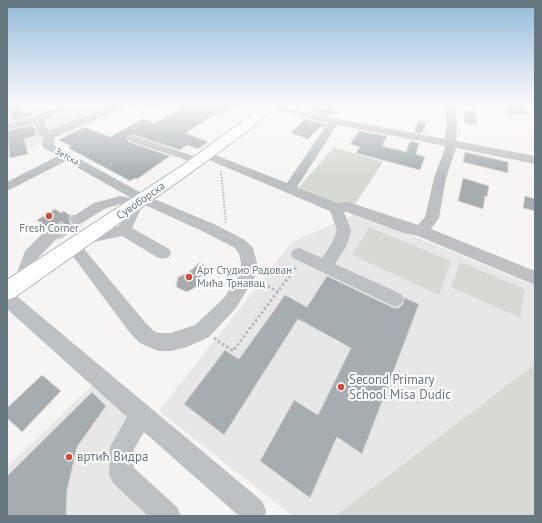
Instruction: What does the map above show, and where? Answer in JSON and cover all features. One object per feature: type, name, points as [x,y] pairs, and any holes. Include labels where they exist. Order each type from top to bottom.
[{"type":"main road","name":"Сувоборска","points":[[7,291],[139,202],[208,159],[241,129]]},
{"type":"street","points":[[42,129],[49,140]]},
{"type":"street","name":"Зетска","points":[[70,129],[49,140],[67,157],[139,202]]},
{"type":"street","points":[[290,189],[329,129]]},
{"type":"street","points":[[378,129],[535,160]]},
{"type":"street","points":[[421,231],[432,218],[440,178],[450,151],[451,129]]},
{"type":"street","points":[[133,139],[208,159],[290,189],[336,208],[348,207],[409,229],[421,231],[535,278]]},
{"type":"street","points":[[7,187],[22,178],[67,157]]},
{"type":"street","points":[[77,220],[99,206],[120,200],[139,202],[227,236],[240,244],[247,252],[249,263],[248,275],[218,317],[202,331],[187,338],[171,342],[158,342],[147,337],[137,327],[80,243],[124,230],[139,202]]},
{"type":"street","points":[[325,266],[339,245],[344,230],[336,208]]},
{"type":"street","points":[[124,230],[163,253]]},
{"type":"street","points":[[22,281],[32,255],[47,238],[54,234]]},
{"type":"street","points":[[302,255],[395,299]]},
{"type":"street","points":[[7,298],[141,416],[253,510],[252,516]]},
{"type":"street","points":[[141,416],[122,447],[122,474],[168,516]]},
{"type":"path","points":[[208,159],[227,236]]},
{"type":"path","points":[[202,331],[234,351],[278,292],[302,255]]},
{"type":"path","points":[[248,275],[278,292]]},
{"type":"shaded area","points":[[7,129],[77,129],[7,157]]},
{"type":"shaded area","points":[[334,147],[383,162],[351,210],[299,187]]},
{"type":"shaded area","name":"Second Primary School Misa Dudic","points":[[357,213],[535,286],[535,364],[335,516],[293,516],[159,411],[292,242]]},
{"type":"shaded area","points":[[369,227],[451,261],[439,295],[352,255]]},
{"type":"shaded area","points":[[460,262],[525,289],[520,318],[451,287]]},
{"type":"shaded area","points":[[535,364],[535,516],[335,516]]},
{"type":"shaded area","name":"вртић Видра","points":[[99,379],[141,416],[122,474],[168,516],[7,516],[7,467]]},
{"type":"building","points":[[35,129],[37,135],[24,139],[28,154],[10,158],[7,131]]},
{"type":"building","points":[[80,129],[91,129],[110,137],[124,129],[191,129],[185,133],[208,142],[198,149],[187,145],[180,150],[133,135],[129,136],[127,138],[129,142],[170,156],[137,179],[135,178],[130,181],[68,148],[71,146],[58,140]]},
{"type":"building","points":[[294,129],[318,129],[308,139],[291,133]]},
{"type":"building","points":[[415,129],[423,129],[422,133],[414,132]]},
{"type":"building","points":[[359,131],[387,136],[382,146],[406,152],[410,141],[419,143],[416,154],[425,157],[420,170],[356,153],[360,147],[350,144]]},
{"type":"building","points":[[465,152],[508,162],[508,173],[463,162]]},
{"type":"building","points":[[463,178],[489,186],[487,197],[485,196],[483,209],[458,201]]},
{"type":"building","points":[[525,196],[535,199],[535,211],[523,208]]},
{"type":"building","points":[[55,209],[61,213],[64,211],[71,216],[69,221],[71,224],[76,226],[82,225],[60,239],[59,238],[62,234],[60,229],[54,228],[48,230],[37,220]]},
{"type":"building","name":"Арт Студио Радован Мића Трнавац","points":[[199,263],[209,268],[200,277],[196,287],[187,292],[176,287],[178,277],[189,272]]},
{"type":"building","points":[[327,276],[394,308],[398,308],[402,305],[405,298],[419,304],[362,454],[337,437],[310,498],[260,461],[294,400],[318,415],[351,348],[298,319],[224,435],[184,404],[225,350],[239,359],[285,295],[307,307]]},
{"type":"building","points":[[42,375],[61,391],[22,432],[7,418],[7,408]]},
{"type":"building","points":[[92,392],[106,406],[77,447],[67,491],[66,516],[7,516],[7,476]]},
{"type":"tunnel","points":[[54,234],[77,220]]},
{"type":"place","name":"Fresh Corner","points":[[49,216]]},
{"type":"place","name":"Арт Студио Радован Мића Трнавац","points":[[189,277]]},
{"type":"place","name":"Second Primary School Misa Dudic","points":[[341,387]]},
{"type":"place","name":"вртић Видра","points":[[69,457]]}]
